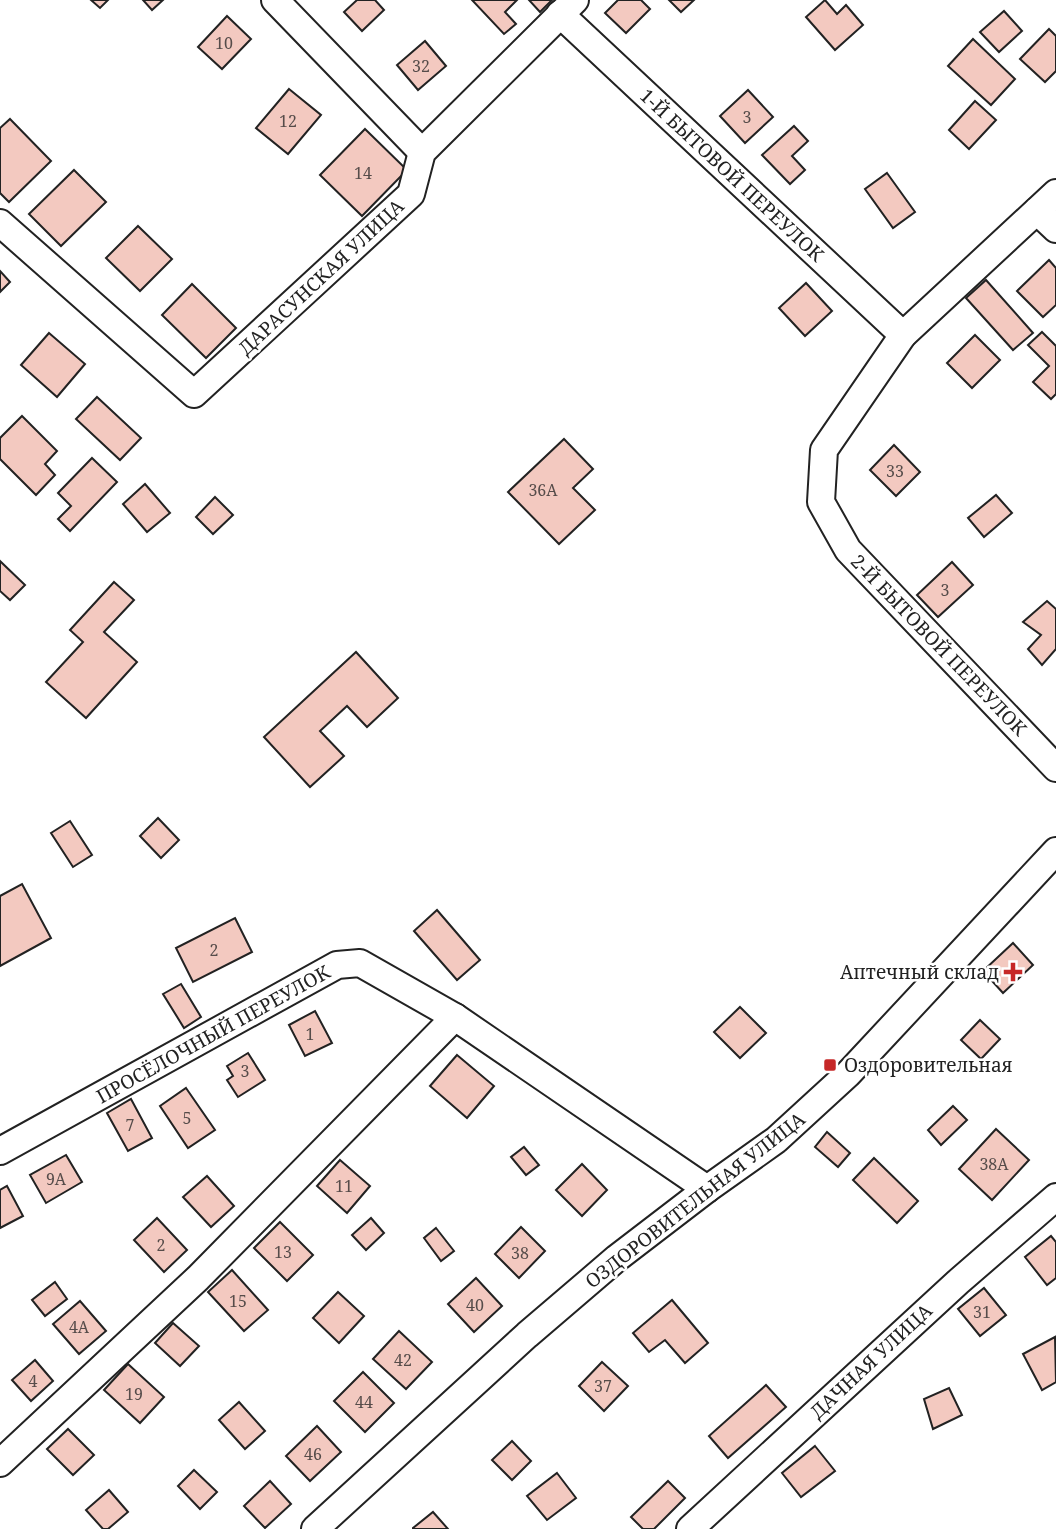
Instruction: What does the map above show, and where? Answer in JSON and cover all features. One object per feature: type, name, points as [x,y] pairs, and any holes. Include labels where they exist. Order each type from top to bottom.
[{"type":"street","points":[[275,0],[422,152],[568,7]]},
{"type":"street","name":"1-Й БЫТОВОЙ ПЕРЕУЛОК","points":[[568,7],[903,335]]},
{"type":"street","name":"ДАРАСУНСКАЯ УЛИЦА","points":[[0,223],[194,394],[411,194],[422,152]]},
{"type":"street","points":[[1047,202],[1056,229]]},
{"type":"street","name":"2-Й БЫТОВОЙ ПЕРЕУЛОК","points":[[1047,202],[903,335],[824,450],[821,502],[848,550],[1056,768]]},
{"type":"street","name":"ОЗДОРОВИТЕЛЬНАЯ УЛИЦА","points":[[315,1529],[527,1335],[617,1258],[776,1140],[848,1074],[1056,851]]},
{"type":"street","name":"ПРОСЁЛОЧНЫЙ ПЕРЕУЛОК","points":[[0,1151],[337,965],[359,963],[455,1017],[707,1189]]},
{"type":"street","points":[[0,1463],[198,1278],[455,1017]]},
{"type":"street","name":"ДАЧНАЯ УЛИЦА","points":[[690,1529],[958,1282],[1056,1197]]},
{"type":"building","points":[[91,0],[108,0],[100,8]]},
{"type":"building","points":[[143,0],[163,0],[152,10]]},
{"type":"building","points":[[357,0],[375,0],[384,10],[362,31],[344,12]]},
{"type":"building","points":[[472,0],[517,0],[505,12],[516,24],[504,34]]},
{"type":"building","points":[[529,0],[552,0],[540,12]]},
{"type":"building","points":[[618,0],[641,0],[650,9],[626,33],[605,13]]},
{"type":"building","points":[[669,0],[694,0],[681,12]]},
{"type":"building","points":[[825,0],[837,14],[846,5],[863,25],[835,50],[806,17]]},
{"type":"building","points":[[1004,11],[1022,31],[999,52],[980,32]]},
{"type":"building","points":[[227,16],[251,39],[222,69],[198,47]]},
{"type":"building","points":[[1049,29],[1056,36],[1056,71],[1045,82],[1020,59]]},
{"type":"building","points":[[973,39],[1015,79],[991,105],[948,66]]},
{"type":"building","points":[[425,41],[446,66],[418,90],[397,65]]},
{"type":"building","points":[[289,89],[321,115],[288,154],[256,128]]},
{"type":"building","points":[[748,90],[773,117],[745,143],[720,116]]},
{"type":"building","points":[[975,101],[996,120],[969,149],[949,130]]},
{"type":"building","points":[[10,119],[51,161],[9,202],[0,193],[0,128]]},
{"type":"building","points":[[794,126],[808,141],[792,156],[805,170],[790,184],[762,155]]},
{"type":"building","points":[[365,129],[407,170],[362,216],[320,175]]},
{"type":"building","points":[[74,170],[106,202],[61,246],[29,214]]},
{"type":"building","points":[[887,173],[915,212],[893,228],[865,189]]},
{"type":"building","points":[[138,226],[172,259],[140,291],[106,258]]},
{"type":"building","points":[[1049,260],[1056,268],[1056,305],[1043,317],[1017,291]]},
{"type":"building","points":[[0,271],[10,282],[0,292]]},
{"type":"building","points":[[986,280],[1033,333],[1013,350],[966,298]]},
{"type":"building","points":[[806,283],[832,311],[805,336],[779,308]]},
{"type":"building","points":[[192,284],[236,328],[206,358],[162,315]]},
{"type":"building","points":[[1042,332],[1056,346],[1056,394],[1051,399],[1033,382],[1049,366],[1028,345]]},
{"type":"building","points":[[49,333],[85,364],[57,397],[21,365]]},
{"type":"building","points":[[975,335],[1000,360],[972,388],[947,363]]},
{"type":"building","points":[[97,397],[141,438],[120,460],[76,419]]},
{"type":"building","points":[[22,416],[57,451],[45,464],[55,475],[36,495],[0,459],[0,438]]},
{"type":"building","points":[[564,439],[593,469],[573,488],[595,510],[559,544],[508,492]]},
{"type":"building","points":[[894,445],[920,472],[896,496],[870,470]]},
{"type":"building","points":[[92,458],[117,482],[70,531],[58,519],[71,506],[58,493]]},
{"type":"building","points":[[145,484],[170,513],[147,532],[123,504]]},
{"type":"building","points":[[996,495],[1012,513],[984,537],[968,518]]},
{"type":"building","points":[[215,497],[233,515],[213,534],[196,517]]},
{"type":"building","points":[[0,561],[25,585],[10,600],[0,591]]},
{"type":"building","points":[[952,562],[973,585],[938,617],[917,595]]},
{"type":"building","points":[[114,582],[134,600],[104,632],[137,662],[86,718],[46,682],[83,642],[70,630]]},
{"type":"building","points":[[1047,601],[1056,609],[1056,649],[1042,665],[1028,649],[1041,635],[1023,622]]},
{"type":"building","points":[[356,652],[398,698],[367,727],[347,706],[320,731],[344,756],[310,787],[264,737]]},
{"type":"building","points":[[158,818],[179,840],[161,858],[140,836]]},
{"type":"building","points":[[70,821],[92,855],[73,867],[51,833]]},
{"type":"building","points":[[22,884],[51,938],[0,966],[0,896]]},
{"type":"building","points":[[437,910],[480,960],[457,980],[414,931]]},
{"type":"building","points":[[235,918],[252,952],[193,982],[176,948]]},
{"type":"building","points":[[1013,943],[1033,965],[1003,993],[983,971]]},
{"type":"building","points":[[181,984],[201,1017],[184,1028],[163,994]]},
{"type":"building","points":[[740,1007],[766,1033],[740,1058],[714,1032]]},
{"type":"building","points":[[315,1011],[332,1043],[305,1056],[289,1025]]},
{"type":"building","points":[[980,1020],[1000,1039],[981,1059],[961,1040]]},
{"type":"building","points":[[248,1053],[265,1080],[238,1097],[227,1080],[233,1076],[227,1066]]},
{"type":"building","points":[[457,1055],[494,1086],[467,1118],[430,1086]]},
{"type":"building","points":[[186,1088],[215,1130],[188,1148],[160,1106]]},
{"type":"building","points":[[131,1099],[152,1138],[128,1151],[107,1113]]},
{"type":"building","points":[[953,1106],[967,1120],[941,1145],[928,1130]]},
{"type":"building","points":[[996,1129],[1029,1160],[992,1200],[959,1169]]},
{"type":"building","points":[[827,1132],[850,1153],[838,1167],[815,1147]]},
{"type":"building","points":[[524,1147],[539,1165],[526,1175],[511,1157]]},
{"type":"building","points":[[66,1155],[82,1182],[46,1203],[30,1175]]},
{"type":"building","points":[[874,1158],[918,1201],[897,1223],[853,1180]]},
{"type":"building","points":[[340,1160],[370,1186],[347,1213],[317,1186]]},
{"type":"building","points":[[582,1164],[607,1190],[582,1216],[556,1190]]},
{"type":"building","points":[[207,1176],[234,1206],[211,1227],[183,1197]]},
{"type":"building","points":[[7,1186],[23,1216],[0,1228],[0,1190]]},
{"type":"building","points":[[157,1218],[187,1250],[164,1272],[134,1240]]},
{"type":"building","points":[[371,1218],[384,1233],[366,1250],[352,1235]]},
{"type":"building","points":[[280,1222],[313,1255],[287,1281],[254,1248]]},
{"type":"building","points":[[521,1227],[545,1251],[519,1278],[495,1254]]},
{"type":"building","points":[[436,1228],[454,1251],[441,1261],[424,1238]]},
{"type":"building","points":[[1051,1236],[1056,1242],[1056,1278],[1047,1285],[1025,1257]]},
{"type":"building","points":[[232,1270],[268,1310],[244,1331],[208,1292]]},
{"type":"building","points":[[476,1278],[502,1306],[474,1332],[448,1304]]},
{"type":"building","points":[[55,1282],[67,1299],[45,1316],[32,1300]]},
{"type":"building","points":[[984,1288],[1006,1315],[980,1336],[958,1309]]},
{"type":"building","points":[[338,1292],[364,1316],[339,1343],[313,1318]]},
{"type":"building","points":[[672,1300],[708,1343],[685,1363],[665,1340],[649,1352],[633,1333]]},
{"type":"building","points":[[80,1301],[106,1331],[79,1354],[53,1324]]},
{"type":"building","points":[[173,1323],[199,1346],[180,1366],[155,1343]]},
{"type":"building","points":[[399,1331],[432,1362],[406,1389],[373,1359]]},
{"type":"building","points":[[1055,1337],[1056,1382],[1042,1390],[1023,1354]]},
{"type":"building","points":[[35,1360],[53,1381],[31,1401],[12,1380]]},
{"type":"building","points":[[602,1362],[628,1386],[604,1411],[579,1386]]},
{"type":"building","points":[[128,1364],[164,1397],[140,1423],[104,1390]]},
{"type":"building","points":[[363,1372],[394,1403],[365,1432],[334,1401]]},
{"type":"building","points":[[766,1385],[786,1407],[728,1458],[709,1436]]},
{"type":"building","points":[[949,1388],[962,1415],[933,1429],[924,1399]]},
{"type":"building","points":[[239,1402],[265,1431],[245,1449],[219,1420]]},
{"type":"building","points":[[317,1426],[341,1452],[310,1481],[286,1456]]},
{"type":"building","points":[[68,1429],[94,1455],[73,1475],[47,1449]]},
{"type":"building","points":[[512,1441],[531,1461],[512,1480],[492,1460]]},
{"type":"building","points":[[815,1446],[835,1471],[801,1497],[782,1473]]},
{"type":"building","points":[[194,1470],[217,1492],[200,1509],[178,1486]]},
{"type":"building","points":[[557,1473],[576,1498],[547,1520],[527,1496]]},
{"type":"building","points":[[270,1481],[291,1504],[265,1528],[244,1506]]},
{"type":"building","points":[[668,1481],[685,1498],[654,1529],[643,1529],[631,1517]]},
{"type":"building","points":[[109,1490],[128,1512],[108,1529],[103,1529],[86,1510]]},
{"type":"building","points":[[433,1512],[448,1529],[413,1529],[413,1528]]},
{"type":"place","name":"Аптечный склад","points":[[1013,972]]},
{"type":"place","name":"Оздоровительная","points":[[830,1065]]}]
